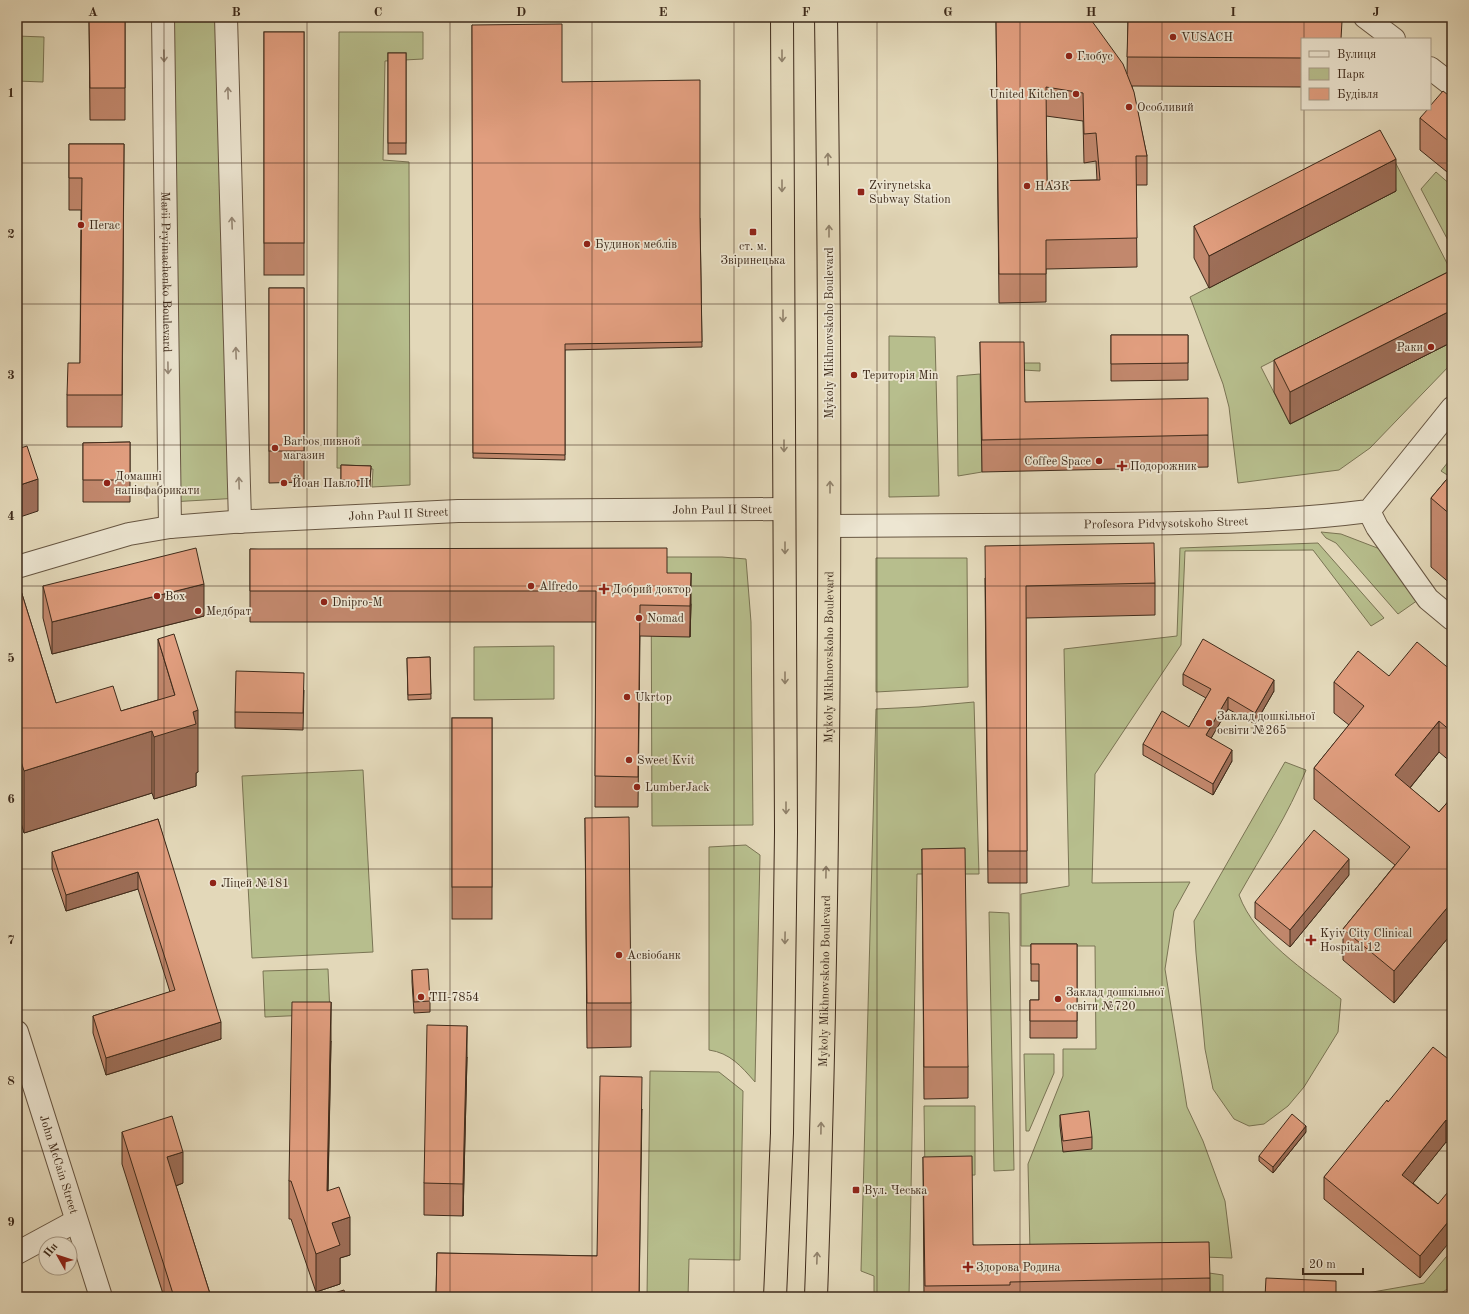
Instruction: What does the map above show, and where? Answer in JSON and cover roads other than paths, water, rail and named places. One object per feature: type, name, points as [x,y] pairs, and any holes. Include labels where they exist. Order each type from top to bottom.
[{"type":"highway","points":[[775,1297],[782,1133],[786,832],[782,17]]},
{"type":"highway","name":"Mykoly Mikhnovskoho Boulevard","points":[[816,1297],[830,703],[826,17]]},
{"type":"street","name":"Marii Pryimachenko Boulevard","points":[[163,17],[170,528]]},
{"type":"street","points":[[226,17],[240,522]]},
{"type":"street","points":[[1365,17],[1393,38]]},
{"type":"street","points":[[1431,69],[1452,85]]},
{"type":"street","points":[[1452,408],[1369,511],[1377,527],[1428,599],[1452,619]]},
{"type":"street","name":"John Paul II Street","points":[[17,567],[129,534],[170,528],[240,522],[458,511],[784,509]]},
{"type":"street","name":"Profesora Pidvysotskoho Street","points":[[830,526],[1221,522],[1302,519],[1369,511]]},
{"type":"street","name":"John McCain Street","points":[[17,1032],[101,1297]]},
{"type":"street","points":[[17,1253],[76,1221]]},
{"type":"place","name":"VUSACH","points":[[1173,37]]},
{"type":"place","name":"Глобус","points":[[1069,56]]},
{"type":"place","name":"United Kitchen","points":[[1076,94]]},
{"type":"place","name":"Особливий","points":[[1129,107]]},
{"type":"place","name":"НАЗК","points":[[1027,186]]},
{"type":"place","name":"Zvirynetska Subway Station","points":[[861,192]]},
{"type":"place","name":"Пегас","points":[[81,225]]},
{"type":"place","name":"ст. м. Звіринецька","points":[[753,232]]},
{"type":"place","name":"Будинок меблів","points":[[587,244]]},
{"type":"place","name":"Раки","points":[[1431,347]]},
{"type":"place","name":"Територія Min","points":[[854,375]]},
{"type":"place","name":"Barbos пивной магазин","points":[[275,448]]},
{"type":"place","name":"Coffee Space","points":[[1099,461]]},
{"type":"place","name":"Подорожник","points":[[1122,466]]},
{"type":"place","name":"Домашні напівфабрикати","points":[[107,483]]},
{"type":"place","name":"Йоан Павло II","points":[[284,483]]},
{"type":"place","name":"Alfredo","points":[[531,586]]},
{"type":"place","name":"Добрий доктор","points":[[604,589]]},
{"type":"place","name":"Box","points":[[157,596]]},
{"type":"place","name":"Dnipro-M","points":[[324,602]]},
{"type":"place","name":"Медбрат","points":[[198,611]]},
{"type":"place","name":"Nomad","points":[[639,618]]},
{"type":"place","name":"Ukrtop","points":[[627,697]]},
{"type":"place","name":"Заклад дошкільної освіти №265","points":[[1209,723]]},
{"type":"place","name":"Sweet Kvit","points":[[629,760]]},
{"type":"place","name":"LumberJack","points":[[637,787]]},
{"type":"place","name":"Ліцей №181","points":[[213,883]]},
{"type":"place","name":"Kyiv City Clinical Hospital 12","points":[[1311,940]]},
{"type":"place","name":"Асвіобанк","points":[[619,955]]},
{"type":"place","name":"ТП-7854","points":[[421,997]]},
{"type":"place","name":"Заклад дошкільної освіти №720","points":[[1058,999]]},
{"type":"place","name":"Вул. Чеська","points":[[856,1190]]},
{"type":"place","name":"Здорова Родина","points":[[968,1267]]}]
